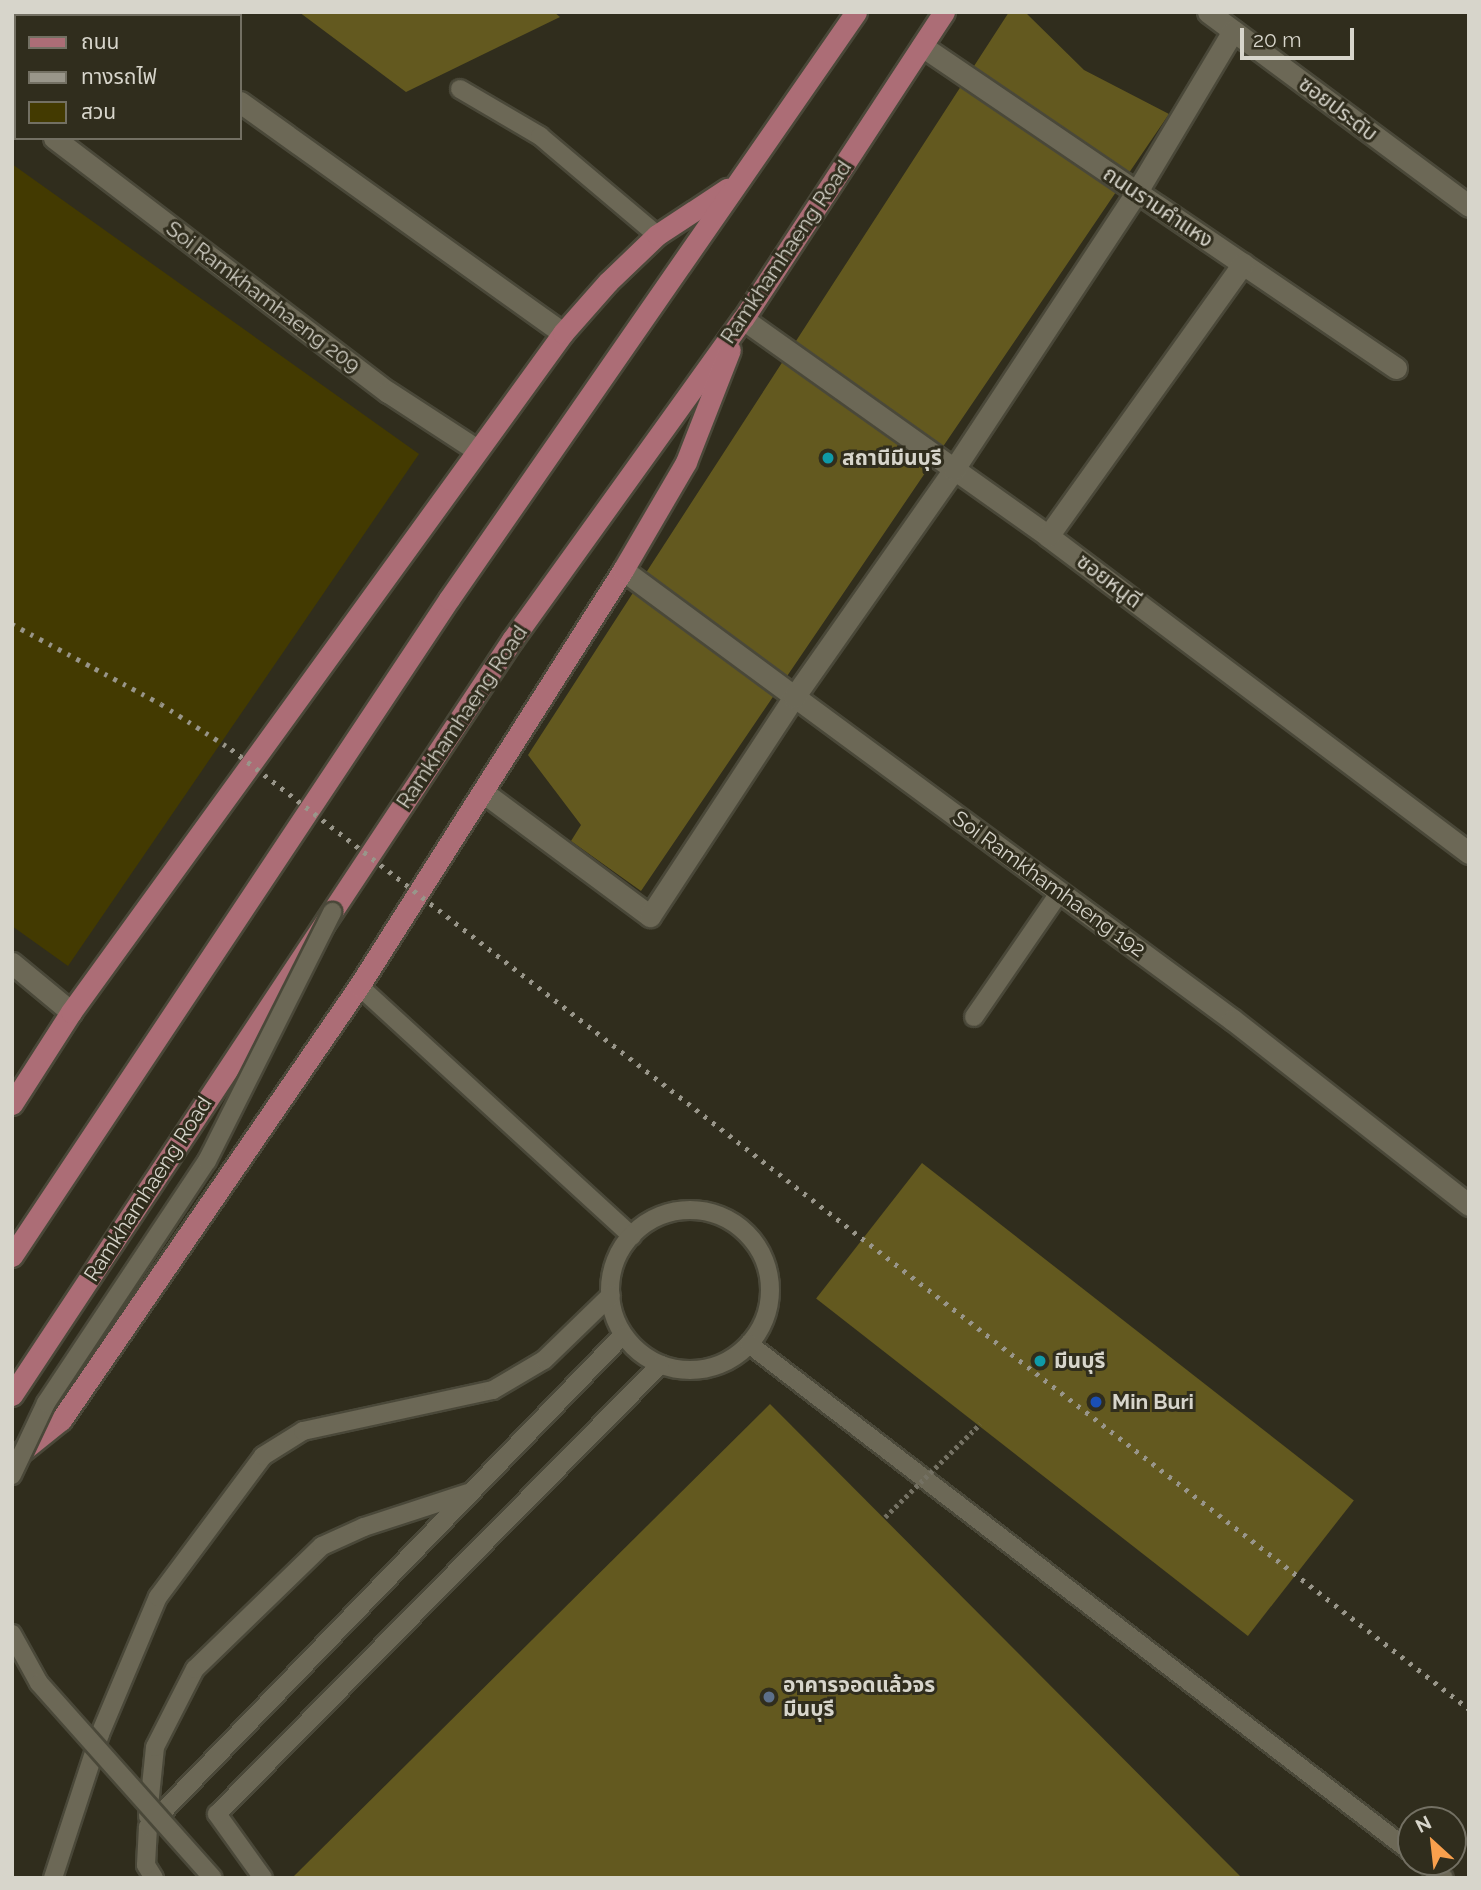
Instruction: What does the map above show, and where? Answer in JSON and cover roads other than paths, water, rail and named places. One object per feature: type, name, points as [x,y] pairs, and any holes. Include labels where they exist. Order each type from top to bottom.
[{"type":"main road","name":"Ramkhamhaeng Road","points":[[12,1395],[512,640],[743,319],[944,12]]},
{"type":"main road","name":"Ramkhamhaeng Road","points":[[922,46],[951,12]]},
{"type":"main road","points":[[12,1256],[449,599],[849,15]]},
{"type":"main road","points":[[12,1104],[71,1012],[563,333],[608,282],[657,235],[736,183]]},
{"type":"main road","points":[[12,1458],[61,1420],[359,986],[623,570],[686,462],[743,319]]},
{"type":"street","name":"ซอยประดับ","points":[[1208,12],[1469,206]]},
{"type":"street","points":[[483,792],[650,916],[794,696],[954,469],[1136,193],[1233,31]]},
{"type":"street","name":"ถนนรามคำแหง","points":[[922,46],[1396,368]]},
{"type":"street","points":[[242,103],[563,333]]},
{"type":"street","name":"Soi Ramkhamhaeng 209","points":[[57,140],[388,392],[477,450]]},
{"type":"street","points":[[1048,536],[1243,264]]},
{"type":"street","name":"ซอยหนูดี","points":[[743,319],[1048,536],[1469,853]]},
{"type":"street","name":"Soi Ramkhamhaeng 192","points":[[623,570],[1233,1020],[1469,1205]]},
{"type":"street","points":[[12,963],[71,1012]]},
{"type":"lane","points":[[460,89],[540,136],[657,235]]},
{"type":"lane","points":[[974,1017],[1060,892]]},
{"type":"lane","points":[[12,1475],[46,1403],[207,1161],[332,912]]},
{"type":"lane","points":[[359,986],[632,1236]]},
{"type":"lane","points":[[687,1210],[714,1214],[737,1225],[755,1243],[767,1266],[770,1291],[765,1317],[749,1344],[712,1367],[686,1371],[660,1365],[638,1353],[623,1335],[611,1296],[610,1278],[619,1252],[632,1236],[660,1216],[687,1210]]},
{"type":"lane","points":[[53,1878],[100,1734],[158,1597],[263,1456],[303,1431],[493,1390],[544,1360],[611,1296]]},
{"type":"lane","points":[[148,1827],[623,1335]]},
{"type":"lane","points":[[749,1344],[1397,1841]]},
{"type":"lane","points":[[263,1878],[217,1814],[660,1365]]},
{"type":"lane","points":[[154,1878],[146,1865],[155,1747],[195,1669],[322,1546],[364,1527],[471,1492]]},
{"type":"lane","points":[[12,1634],[39,1683],[213,1878]]},
{"type":"railway","points":[[12,624],[161,704],[231,749],[1469,1709]]},
{"type":"place","name":"สถานีมีนบุรี","points":[[828,458]]},
{"type":"place","name":"มีนบุรี","points":[[1040,1361]]},
{"type":"place","name":"Min Buri","points":[[1096,1402]]},
{"type":"place","name":"อาคารจอดแล้วจร มีนบุรี","points":[[769,1697]]}]
